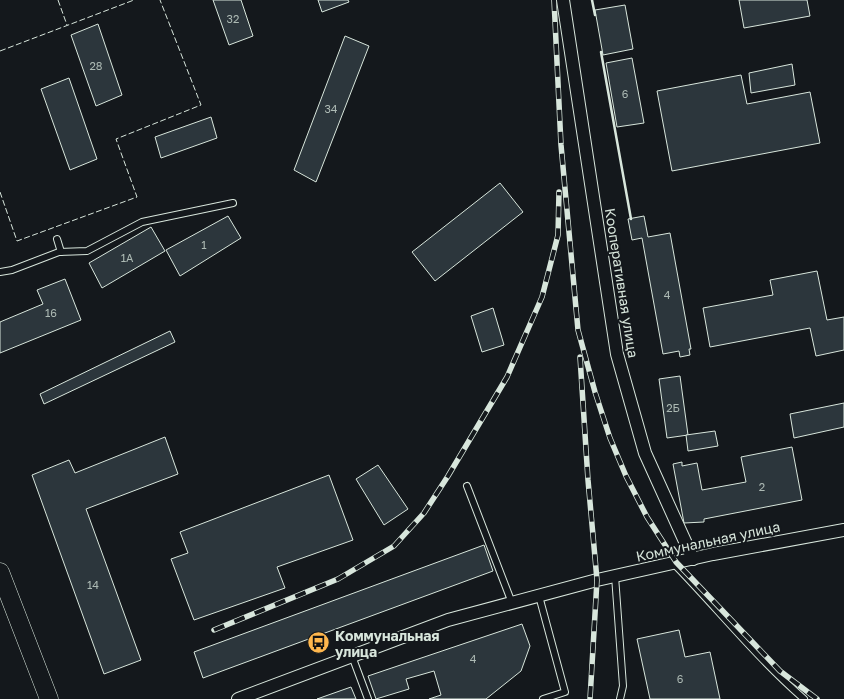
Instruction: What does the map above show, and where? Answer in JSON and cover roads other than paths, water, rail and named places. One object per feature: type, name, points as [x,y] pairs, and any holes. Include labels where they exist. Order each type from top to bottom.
[{"type":"main road","points":[[1,578],[49,699]]},
{"type":"street","name":"Кооперативная улица","points":[[564,0],[617,354],[646,453],[692,559]]},
{"type":"street","name":"Коммунальная улица","points":[[238,699],[448,620],[615,576],[692,559],[844,530]]},
{"type":"lane","points":[[0,272],[61,252],[87,251],[142,222],[233,203]]},
{"type":"lane","points":[[57,239],[61,252]]},
{"type":"lane","points":[[467,486],[512,603]]},
{"type":"lane","points":[[673,563],[774,672],[804,699]]},
{"type":"lane","points":[[615,576],[623,686],[620,699]]},
{"type":"lane","points":[[539,596],[565,692],[543,699]]},
{"type":"lane","points":[[352,656],[368,699]]},
{"type":"railway","points":[[554,0],[561,145],[578,330],[610,438],[626,476],[647,517],[676,562],[780,671],[817,699]]},
{"type":"railway","points":[[214,630],[338,579],[394,546],[424,513],[507,377],[542,297],[558,235],[559,192]]},
{"type":"railway","points":[[580,357],[597,580],[590,699]]},
{"type":"place","name":"Коммунальная улица","points":[[319,643]]}]
